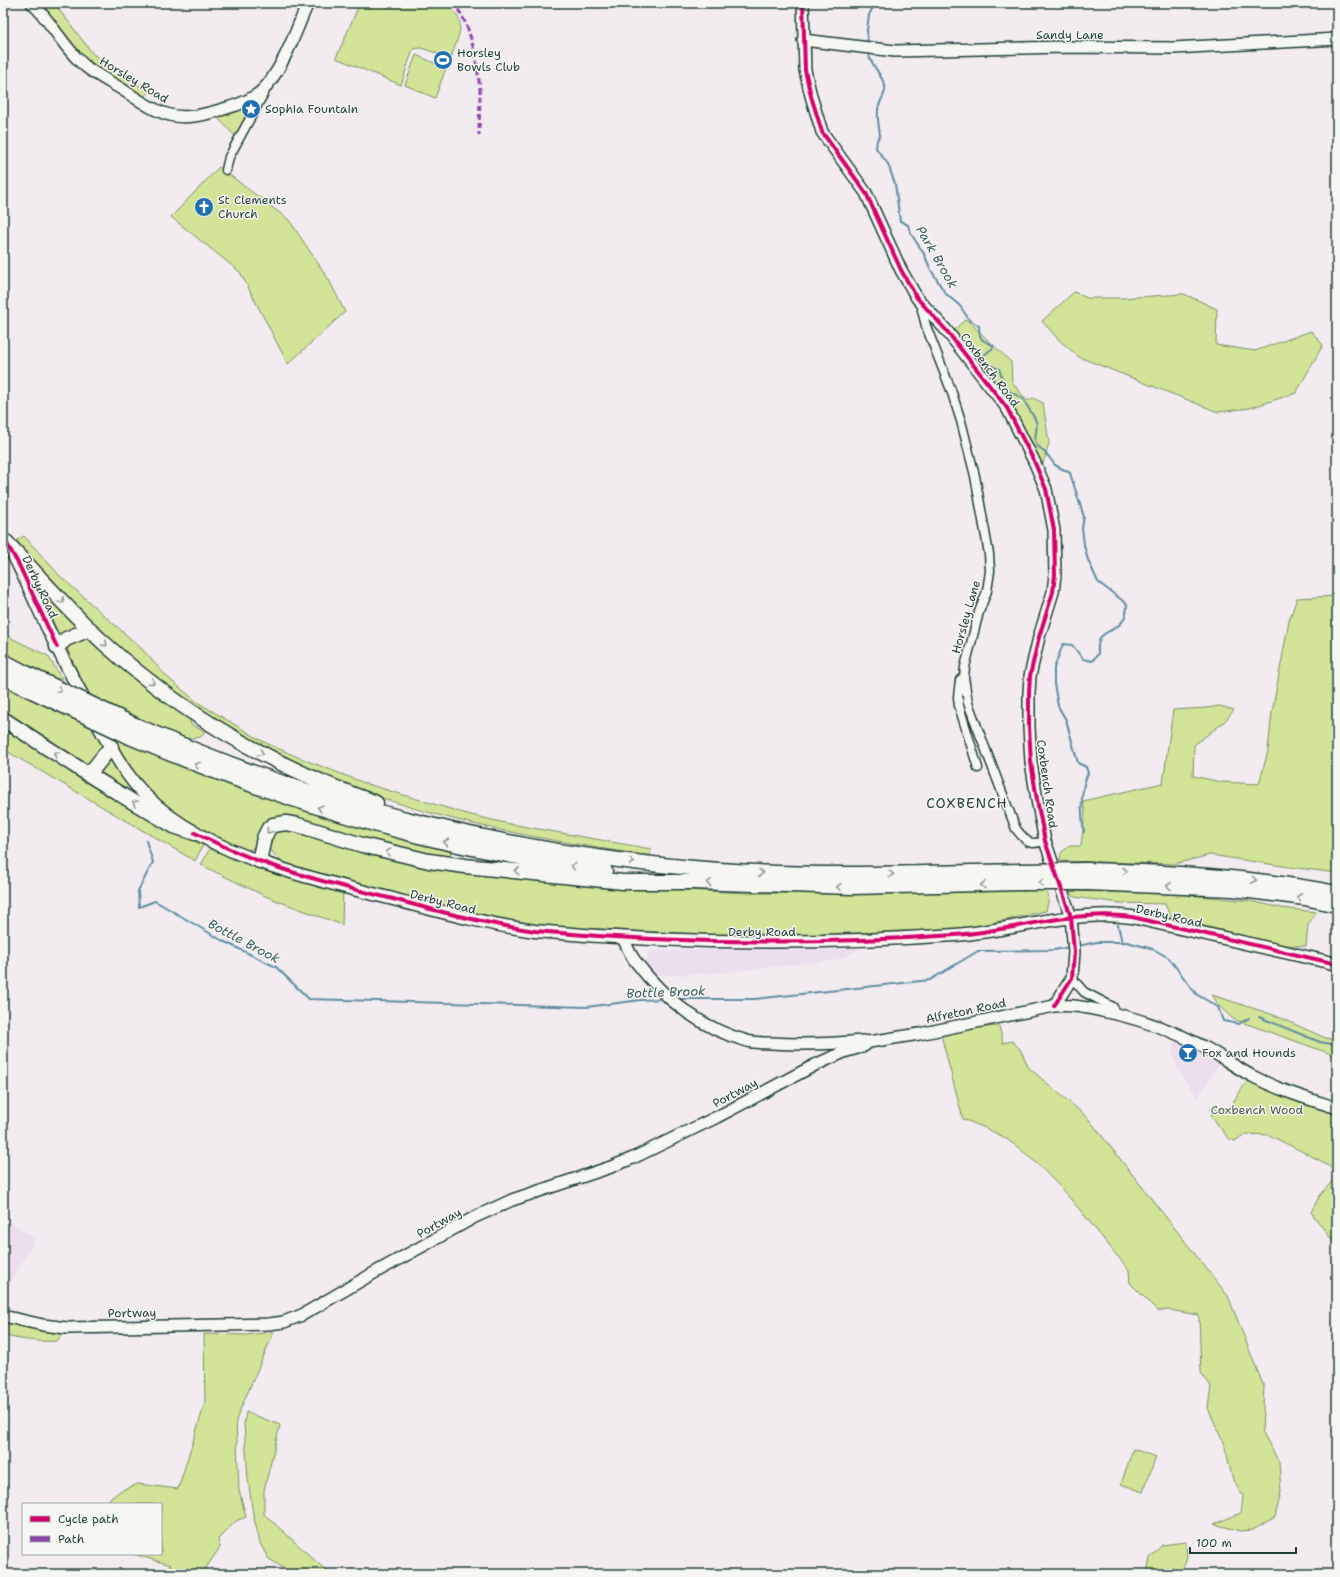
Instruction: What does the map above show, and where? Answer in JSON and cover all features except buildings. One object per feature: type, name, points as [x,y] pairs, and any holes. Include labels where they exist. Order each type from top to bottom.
[{"type":"highway","points":[[4,540],[106,645],[178,702],[259,752],[321,782],[375,802],[421,816],[593,857]]},
{"type":"highway","points":[[57,647],[66,639],[90,629]]},
{"type":"highway","points":[[3,661],[21,679]]},
{"type":"highway","points":[[3,676],[21,679],[132,731],[200,766],[269,791],[346,816],[417,835],[497,853],[545,862],[681,882]]},
{"type":"highway","points":[[3,719],[87,774],[174,826],[195,833]]},
{"type":"highway","points":[[132,731],[192,749],[283,784],[350,804],[447,829],[519,845],[593,857],[676,867],[764,873],[1020,877],[1086,876],[1147,872],[1214,876],[1280,883],[1337,893]]},
{"type":"highway","points":[[87,774],[94,768],[111,747]]},
{"type":"highway","points":[[259,861],[264,838],[269,828],[274,825],[286,823],[298,825],[391,853],[465,866],[623,882],[681,882],[852,888],[1020,877]]},
{"type":"highway","points":[[1086,876],[1233,889],[1305,898],[1337,905]]},
{"type":"main road","name":"Derby Road","points":[[4,540],[19,565],[82,697],[126,772],[154,804],[195,833],[259,861],[338,885],[475,920],[509,927],[550,932],[694,942],[764,943],[887,939],[977,933],[1071,917],[1104,915],[1132,917],[1337,964]]},
{"type":"street","name":"Horsley Road","points":[[32,3],[45,16],[84,65],[145,105],[160,113],[180,118],[211,113],[244,102],[253,97],[268,84],[284,57],[308,3]]},
{"type":"street","name":"Coxbench Road","points":[[803,3],[805,70],[810,96],[822,132],[866,193],[910,287],[923,306],[946,330],[1007,408],[1043,481],[1052,514],[1055,549],[1053,592],[1033,661],[1029,693],[1031,762],[1045,841],[1071,917],[1074,952],[1072,978]]},
{"type":"street","name":"Sandy Lane","points":[[803,40],[895,51],[1064,47],[1173,48],[1337,39]]},
{"type":"street","points":[[226,170],[229,157],[268,84]]},
{"type":"street","name":"Horsley Lane","points":[[923,306],[922,310],[926,326],[952,390],[961,421],[975,476],[989,554],[990,580],[969,648],[964,677],[968,703],[1016,829],[1028,842],[1035,844],[1045,841]]},
{"type":"street","points":[[964,677],[960,680],[958,697],[959,706],[978,768]]},
{"type":"street","name":"Alfreton Road","points":[[623,938],[636,962],[652,982],[690,1015],[723,1034],[748,1042],[778,1044],[869,1042],[919,1034],[1054,1006],[1063,1005],[1084,1007],[1114,1013],[1165,1028],[1202,1046],[1254,1077],[1271,1085],[1292,1094],[1337,1108]]},
{"type":"street","points":[[1054,1006],[1072,978],[1084,992],[1113,1007],[1115,1010],[1114,1013]]},
{"type":"street","name":"Portway","points":[[3,1316],[43,1325],[67,1328],[269,1324],[292,1320],[475,1217],[512,1200],[611,1167],[633,1158],[717,1117],[815,1065],[844,1052],[864,1046],[869,1042]]},
{"type":"shaded area","points":[[860,949],[838,960],[710,974],[655,975],[645,963],[651,950]]},
{"type":"shaded area","points":[[1176,1038],[1221,1061],[1198,1098],[1178,1070],[1172,1050]]},
{"type":"shaded area","points":[[3,1217],[35,1239],[3,1297]]},
{"type":"green space","points":[[41,3],[54,3],[93,54],[149,92],[143,99],[85,58]]},
{"type":"green space","points":[[360,3],[441,3],[450,8],[456,14],[460,26],[451,58],[421,48],[413,49],[401,85],[336,58]]},
{"type":"green space","points":[[416,55],[446,68],[435,98],[405,85]]},
{"type":"green space","points":[[250,104],[253,106],[236,137],[215,115]]},
{"type":"green space","points":[[219,167],[289,220],[329,280],[345,312],[288,364],[240,272],[171,217]]},
{"type":"green space","points":[[1074,292],[1087,298],[1121,298],[1184,294],[1217,309],[1216,345],[1255,351],[1311,331],[1323,345],[1296,393],[1250,408],[1218,412],[1079,357],[1059,340],[1042,321]]},
{"type":"green space","points":[[966,319],[1011,362],[1012,382],[1027,401],[1033,398],[1043,403],[1049,443],[1042,467],[1014,413],[993,377],[954,330]]},
{"type":"green space","points":[[24,536],[60,576],[142,649],[167,677],[197,702],[262,741],[295,756],[367,784],[467,814],[505,823],[651,849],[650,856],[547,839],[479,825],[412,808],[344,784],[276,754],[243,737],[180,698],[121,652],[40,573],[23,551],[17,540]]},
{"type":"green space","points":[[25,565],[83,627],[61,637]]},
{"type":"green space","points":[[1337,596],[1337,873],[1210,855],[1174,864],[1060,861],[1061,853],[1069,846],[1081,846],[1085,812],[1083,801],[1163,783],[1173,710],[1220,706],[1234,710],[1224,722],[1194,745],[1193,776],[1221,782],[1259,784],[1268,751],[1272,712],[1289,621],[1297,598]]},
{"type":"green space","points":[[3,630],[5,635],[48,656],[65,684],[3,654]]},
{"type":"green space","points":[[87,635],[189,715],[191,725],[205,731],[201,737],[184,739],[88,696],[67,648]]},
{"type":"green space","points":[[3,682],[91,727],[104,748],[91,763],[78,763],[3,715]]},
{"type":"green space","points":[[3,725],[135,811],[203,845],[195,861],[3,749]]},
{"type":"green space","points":[[113,739],[232,785],[284,802],[430,844],[450,851],[451,855],[443,857],[381,844],[295,818],[252,849],[249,850],[229,844],[184,818],[152,794],[141,781]]},
{"type":"green space","points":[[110,758],[137,795],[138,797],[96,775]]},
{"type":"green space","points":[[287,827],[574,882],[744,893],[847,893],[1008,889],[1045,890],[1049,897],[1046,911],[974,927],[895,933],[827,936],[704,936],[656,934],[525,924],[492,918],[287,864],[277,858],[268,846],[274,834]]},
{"type":"green space","points":[[210,848],[260,868],[303,882],[343,890],[342,925],[265,896],[201,865]]},
{"type":"green space","points":[[1070,891],[1168,893],[1250,901],[1282,908],[1316,912],[1308,925],[1306,946],[1281,945],[1171,918],[1165,904],[1120,903],[1074,897]]},
{"type":"green space","points":[[1212,995],[1274,1015],[1323,1037],[1337,1041],[1337,1056],[1233,1019],[1220,1007]]},
{"type":"green space","points":[[999,1026],[1003,1043],[1012,1041],[1020,1049],[1029,1068],[1087,1117],[1228,1296],[1264,1387],[1262,1431],[1279,1462],[1281,1492],[1275,1517],[1253,1530],[1241,1531],[1214,1524],[1241,1513],[1243,1496],[1233,1480],[1225,1447],[1208,1408],[1211,1386],[1201,1373],[1199,1315],[1169,1310],[1158,1311],[1130,1283],[1129,1270],[1072,1200],[1041,1168],[1008,1140],[992,1131],[963,1119],[940,1031]]},
{"type":"green space","name":"Coxbench Wood","points":[[1249,1078],[1337,1112],[1337,1172],[1321,1161],[1269,1135],[1245,1134],[1235,1141],[1228,1138],[1212,1117],[1211,1107],[1226,1113]]},
{"type":"green space","points":[[1337,1175],[1337,1247],[1311,1212],[1319,1197]]},
{"type":"green space","points":[[3,1322],[62,1335],[57,1341],[30,1340],[9,1337],[3,1335]]},
{"type":"green space","points":[[274,1332],[236,1420],[239,1490],[246,1517],[236,1521],[218,1539],[220,1547],[202,1574],[160,1574],[171,1565],[136,1555],[162,1555],[162,1503],[104,1503],[120,1491],[138,1484],[178,1489],[205,1403],[204,1334],[246,1335]]},
{"type":"green space","points":[[246,1412],[280,1425],[264,1490],[264,1514],[330,1574],[292,1574],[268,1558],[260,1543],[253,1514],[248,1479],[244,1424]]},
{"type":"green space","points":[[1133,1449],[1156,1457],[1143,1492],[1121,1484]]},
{"type":"green space","points":[[1186,1542],[1187,1557],[1181,1574],[1147,1574],[1150,1558],[1162,1545]]},
{"type":"waterway","name":"Park Brook","points":[[868,44],[867,30],[869,15],[875,3]]},
{"type":"waterway","name":"Park Brook","points":[[868,52],[885,86],[885,92],[878,107],[880,135],[877,140],[876,148],[888,164],[895,184],[900,221],[908,225],[911,234],[923,252],[931,270],[945,293],[960,306],[970,321],[979,326],[981,338],[993,345],[993,348],[984,355],[982,360],[984,363],[999,369],[1005,386],[1009,391],[1023,399],[1037,425],[1035,440],[1037,445],[1055,465],[1070,473],[1084,517],[1082,528],[1088,560],[1098,582],[1127,604],[1126,614],[1122,622],[1102,636],[1099,640],[1098,654],[1092,661],[1083,659],[1072,645],[1063,644],[1054,668],[1054,684],[1058,706],[1066,720],[1078,763],[1086,767],[1088,773],[1082,794],[1082,818],[1084,832]]},
{"type":"waterway","name":"Bottle Brook","points":[[3,623],[7,631]]},
{"type":"waterway","name":"Bottle Brook","points":[[146,841],[153,862],[138,891],[139,907],[155,901],[223,941],[276,967],[309,999],[586,1007],[641,1000],[665,999]]},
{"type":"waterway","name":"Park Brook","points":[[1118,925],[1122,942]]},
{"type":"waterway","name":"Bottle Brook","points":[[1078,946],[1097,942],[1127,942],[1153,949],[1169,958],[1196,994],[1218,1007],[1223,1021],[1239,1024],[1249,1018]]},
{"type":"waterway","name":"Bottle Brook","points":[[677,999],[755,999],[930,980],[978,951],[1054,950],[1070,947]]},
{"type":"waterway","name":"Bottle Brook","points":[[1259,1017],[1320,1042],[1337,1045]]},
{"type":"marked path","points":[[452,3],[459,10],[464,20],[469,32],[475,57],[480,91],[479,135]]},
{"type":"cycle path","points":[[803,3],[805,70],[822,132],[866,193],[901,270],[917,298],[946,330],[1007,408],[1034,461],[1046,489],[1054,530],[1055,575],[1053,592],[1039,637],[1030,676],[1029,727],[1031,762],[1045,841],[1071,917],[1074,952],[1072,978],[1054,1006]]},
{"type":"cycle path","points":[[3,537],[19,565],[57,647]]},
{"type":"cycle path","points":[[195,833],[251,858],[309,877],[464,917],[535,931],[641,939],[797,942],[955,935],[977,933],[1065,918],[1110,915],[1132,917],[1337,964]]},
{"type":"place","name":"Horsley Bowls Club","points":[[443,60]]},
{"type":"place","name":"Sophia Fountain","points":[[251,109]]},
{"type":"place","name":"St Clements Church","points":[[204,207]]},
{"type":"place","name":"Fox and Hounds","points":[[1188,1053]]},
{"type":"district","name":"COXBENCH","points":[[967,803]]}]
